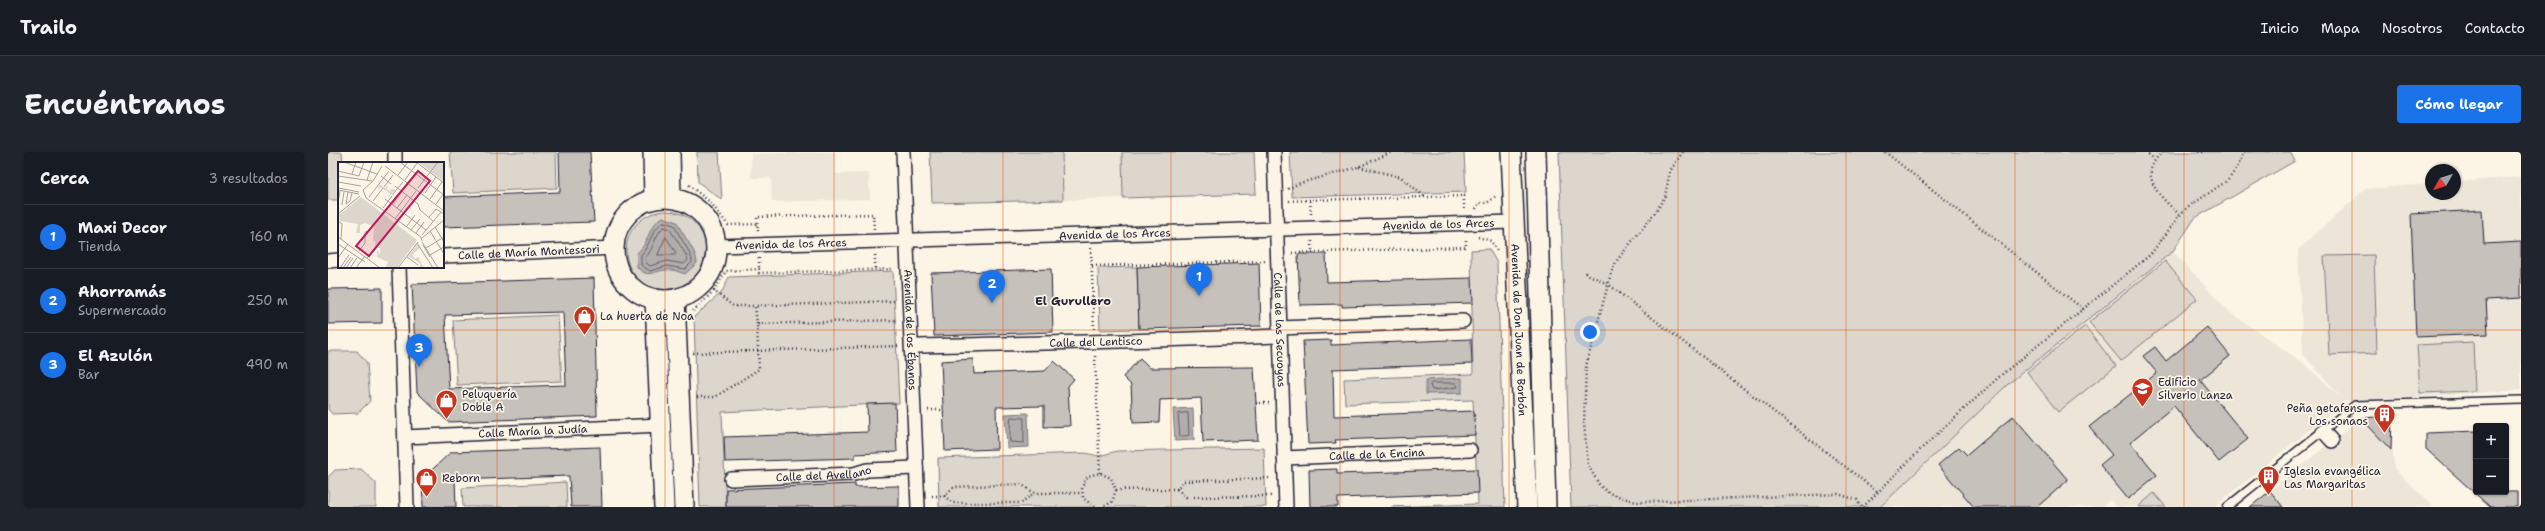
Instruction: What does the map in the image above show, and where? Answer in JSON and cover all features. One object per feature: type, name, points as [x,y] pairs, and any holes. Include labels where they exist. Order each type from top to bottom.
[{"type":"street","points":[[653,152],[663,198]]},
{"type":"street","points":[[663,198],[670,152]]},
{"type":"street","name":"Avenida de los Ébanos","points":[[904,152],[918,502]]},
{"type":"street","name":"Calle de las Secuoyas","points":[[1274,152],[1275,229],[1286,502]]},
{"type":"street","name":"Avenida de Don Juan de Borbón","points":[[1512,152],[1513,222],[1520,327],[1527,507]]},
{"type":"street","name":"Avenida de Don Juan de Borbón","points":[[1536,152],[1546,507]]},
{"type":"street","points":[[663,198],[684,201],[697,208],[707,219],[714,232],[717,246],[715,260],[710,274],[701,286],[689,294],[675,299],[655,299],[635,290],[625,281],[618,269],[615,248],[619,227],[628,214],[639,205],[663,198]]},
{"type":"street","name":"Avenida de los Arces","points":[[717,246],[1513,222]]},
{"type":"street","name":"Calle de María Montessori","points":[[444,256],[615,248]]},
{"type":"street","points":[[328,261],[338,260]]},
{"type":"street","points":[[399,268],[407,507]]},
{"type":"street","points":[[655,299],[664,507]]},
{"type":"street","points":[[675,299],[684,507]]},
{"type":"street","name":"Calle del Lentisco","points":[[912,346],[1095,341],[1130,342],[1463,321]]},
{"type":"street","name":"Calle María la Judía","points":[[405,437],[660,425]]},
{"type":"street","points":[[2323,431],[2332,441]]},
{"type":"street","name":"Calle de la Encina","points":[[1284,458],[1470,450]]},
{"type":"street","name":"Calle del Avellano","points":[[731,479],[854,474],[867,470],[916,468]]},
{"type":"lane","points":[[2227,507],[2355,405],[2521,400]]},
{"type":"path","points":[[1297,184],[1358,167],[1392,152]]},
{"type":"path","points":[[1683,152],[1670,171],[1665,196],[1658,210],[1618,259],[1608,284],[1586,366],[1584,423],[1588,465],[1600,486],[1609,493],[1622,499],[1636,502],[1838,494],[1848,495],[1857,500],[1862,507],[1989,386],[2150,255],[2180,215],[2228,180],[2237,168],[2244,152]]},
{"type":"path","points":[[1885,152],[2083,309]]},
{"type":"path","points":[[2145,152],[2154,159]]},
{"type":"path","points":[[2163,152],[2154,159],[2151,171],[2152,185],[2164,201],[2180,215]]},
{"type":"path","points":[[2198,152],[2204,152]]},
{"type":"path","points":[[1358,167],[1401,177],[1425,197]]},
{"type":"path","points":[[687,182],[691,189],[711,203],[728,225],[758,224]]},
{"type":"path","points":[[1288,182],[1289,201],[1464,196],[1464,210],[1476,209]]},
{"type":"path","points":[[1498,194],[1487,203],[1479,203],[1476,209],[1476,223],[1477,237],[1491,242],[1496,246],[1499,256]]},
{"type":"path","points":[[1310,200],[1312,252]]},
{"type":"path","points":[[691,313],[714,291],[726,271],[759,269],[759,273],[897,268],[897,275]]},
{"type":"path","points":[[1585,273],[1608,284],[1878,492]]},
{"type":"path","points":[[714,291],[733,306],[898,301]]},
{"type":"path","points":[[898,295],[898,307]]},
{"type":"path","points":[[692,397],[715,397],[759,369],[755,306]]},
{"type":"path","points":[[898,313],[899,326]]},
{"type":"path","points":[[757,324],[899,319]]},
{"type":"path","points":[[690,353],[900,346],[900,339]]},
{"type":"path","points":[[1256,403],[1269,402]]},
{"type":"path","points":[[1095,507],[1086,502],[1082,493],[1084,481],[1094,473],[1106,474],[1111,478],[1116,490],[1112,502],[1103,507]]},
{"type":"path","points":[[1177,489],[1183,481],[1285,478]]},
{"type":"path","points":[[918,502],[944,496],[954,487],[1021,484],[1034,494]]},
{"type":"path","points":[[1116,490],[1177,489],[1186,497],[1286,502]]},
{"type":"path","points":[[944,496],[953,503],[1021,503],[1034,494],[1082,493]]},
{"type":"shaded area","points":[[328,152],[342,152],[343,162],[338,162],[338,200],[328,200]]},
{"type":"shaded area","points":[[450,152],[556,152],[557,188],[453,193]]},
{"type":"shaded area","points":[[697,152],[719,152],[722,200],[698,182]]},
{"type":"shaded area","points":[[835,152],[836,174],[869,173],[870,199],[772,202],[771,178],[751,178],[751,154]]},
{"type":"shaded area","points":[[930,152],[1062,152],[1063,200],[932,203]]},
{"type":"shaded area","points":[[1062,152],[1122,152],[1123,198],[1063,200]]},
{"type":"shaded area","points":[[1122,152],[1254,152],[1256,194],[1123,198]]},
{"type":"shaded area","points":[[1290,152],[1464,152],[1466,192],[1292,197]]},
{"type":"shaded area","points":[[1559,152],[2290,152],[2295,161],[2195,218],[2173,251],[2008,384],[1880,507],[1571,507]]},
{"type":"shaded area","points":[[2521,177],[2521,390],[2345,401],[2214,507],[2116,507],[2110,500],[2101,507],[1880,507],[2008,384],[2173,251],[2229,312],[2303,363],[2342,398],[2303,354],[2298,250],[2365,189],[2425,184],[2425,200],[2461,200],[2461,182]]},
{"type":"shaded area","points":[[666,211],[681,214],[694,223],[703,236],[706,251],[703,266],[694,279],[681,288],[666,291],[651,288],[638,279],[629,266],[626,251],[629,236],[638,223],[651,214]]},
{"type":"shaded area","points":[[1489,249],[1497,263],[1505,507],[1391,507],[1478,504],[1473,400],[1345,404],[1344,379],[1473,374],[1471,250]]},
{"type":"shaded area","points":[[2374,255],[2377,353],[2329,355],[2324,256]]},
{"type":"shaded area","points":[[2165,261],[2197,299],[2121,361],[2089,322]]},
{"type":"shaded area","points":[[1137,267],[1139,329],[1100,330],[1098,268]]},
{"type":"shaded area","points":[[893,271],[899,403],[722,412],[726,507],[700,507],[694,317],[722,292],[729,277]]},
{"type":"shaded area","points":[[558,315],[562,381],[457,385],[453,320]]},
{"type":"shaded area","points":[[2085,326],[2116,366],[2058,412],[2027,372]]},
{"type":"shaded area","points":[[2473,342],[2475,391],[2420,393],[2417,345]]},
{"type":"shaded area","points":[[328,351],[357,351],[367,363],[370,401],[358,413],[332,414],[328,409]]},
{"type":"shaded area","points":[[2361,418],[2393,452],[2394,469],[2434,507],[2250,507]]},
{"type":"shaded area","points":[[1264,448],[1266,507],[939,507],[938,458],[1085,453],[1099,456],[1117,451]]},
{"type":"shaded area","points":[[361,469],[376,483],[376,507],[328,507],[328,477],[335,470]]},
{"type":"shaded area","points":[[566,482],[567,507],[463,507],[462,488]]},
{"type":"shaded area","points":[[2154,493],[2166,507],[2138,507]]},
{"type":"water","points":[[663,217],[677,222],[695,253],[697,263],[685,274],[668,270],[644,273],[637,267],[637,253],[645,243],[653,225]]},
{"type":"water","points":[[1462,378],[1462,393],[1426,394],[1426,380]]},
{"type":"water","points":[[1193,408],[1194,440],[1175,441],[1173,409]]},
{"type":"water","points":[[1028,413],[1029,447],[1007,448],[1005,414]]},
{"type":"building","points":[[559,152],[590,152],[594,222],[444,227],[444,197],[560,192]]},
{"type":"building","points":[[2482,210],[2484,244],[2521,242],[2521,298],[2486,300],[2488,334],[2416,337],[2411,214]]},
{"type":"building","points":[[1298,254],[1326,254],[1327,282],[1472,278],[1473,303],[1342,307],[1342,304],[1300,305]]},
{"type":"building","points":[[1259,263],[1261,326],[1139,329],[1137,267]]},
{"type":"building","points":[[1051,269],[1053,332],[934,336],[931,273]]},
{"type":"building","points":[[594,278],[597,416],[448,422],[417,392],[412,284]],"holes":[[[563,312],[566,385],[449,389],[445,315]]]},
{"type":"building","points":[[382,288],[382,323],[328,324],[328,289]]},
{"type":"building","name":"Edificio Silverio Lanza","points":[[2207,327],[2230,356],[2200,380],[2248,439],[2219,462],[2174,406],[2130,442],[2157,475],[2128,499],[2100,465],[2112,455],[2089,427],[2157,373],[2143,356],[2155,347],[2166,361]]},
{"type":"building","points":[[1471,339],[1472,364],[1333,369],[1334,416],[1474,411],[1475,435],[1335,440],[1336,443],[1308,444],[1303,341],[1331,340],[1331,345]]},
{"type":"building","points":[[1140,358],[1150,368],[1254,367],[1258,440],[1203,442],[1201,398],[1160,400],[1159,422],[1133,423],[1131,385],[1123,377]]},
{"type":"building","points":[[973,359],[974,374],[1045,371],[1054,361],[1074,379],[1068,386],[1070,426],[1044,427],[1044,406],[996,407],[997,449],[945,451],[941,361]]},
{"type":"building","points":[[895,403],[897,452],[855,454],[855,458],[725,462],[724,437],[868,432],[867,404]]},
{"type":"building","points":[[2013,416],[2068,480],[2037,507],[1974,507],[1938,465],[1959,447],[1967,455]]},
{"type":"building","name":"Peña getafense Los sonaos","points":[[2392,416],[2391,450],[2361,418]]},
{"type":"building","points":[[2473,431],[2473,492],[2426,449],[2426,433]]},
{"type":"building","points":[[600,447],[602,507],[571,507],[569,476],[455,480],[456,507],[423,507],[422,479],[451,452]]},
{"type":"building","points":[[1337,469],[1337,474],[1477,469],[1478,493],[1338,498],[1338,507],[1310,507],[1309,470]]},
{"type":"building","points":[[855,484],[855,487],[899,486],[899,507],[726,507],[726,489]]},
{"type":"building","name":"Iglesia evangélica Las Margaritas","points":[[2270,491],[2283,507],[2250,507]]},
{"type":"building","points":[[2509,492],[2517,492],[2517,507],[2490,507],[2477,495],[2509,495]]},
{"type":"place","name":"Maxi Decor","points":[[1199,296]]},
{"type":"place","name":"Ahorramás","points":[[992,303]]},
{"type":"place","name":"La huerta de Noa","points":[[585,336]]},
{"type":"place","name":"El Azulón","points":[[419,367]]},
{"type":"place","name":"Edificio Silverio Lanza","points":[[2142,408]]},
{"type":"place","name":"Peluquería Doble A","points":[[447,420]]},
{"type":"place","name":"Peña getafense Los sonaos","points":[[2384,434]]},
{"type":"place","name":"Iglesia evangélica Las Margaritas","points":[[2268,496]]},
{"type":"place","name":"Reborn","points":[[427,498]]},
{"type":"district","name":"El Gurullero","points":[[1073,301]]}]
